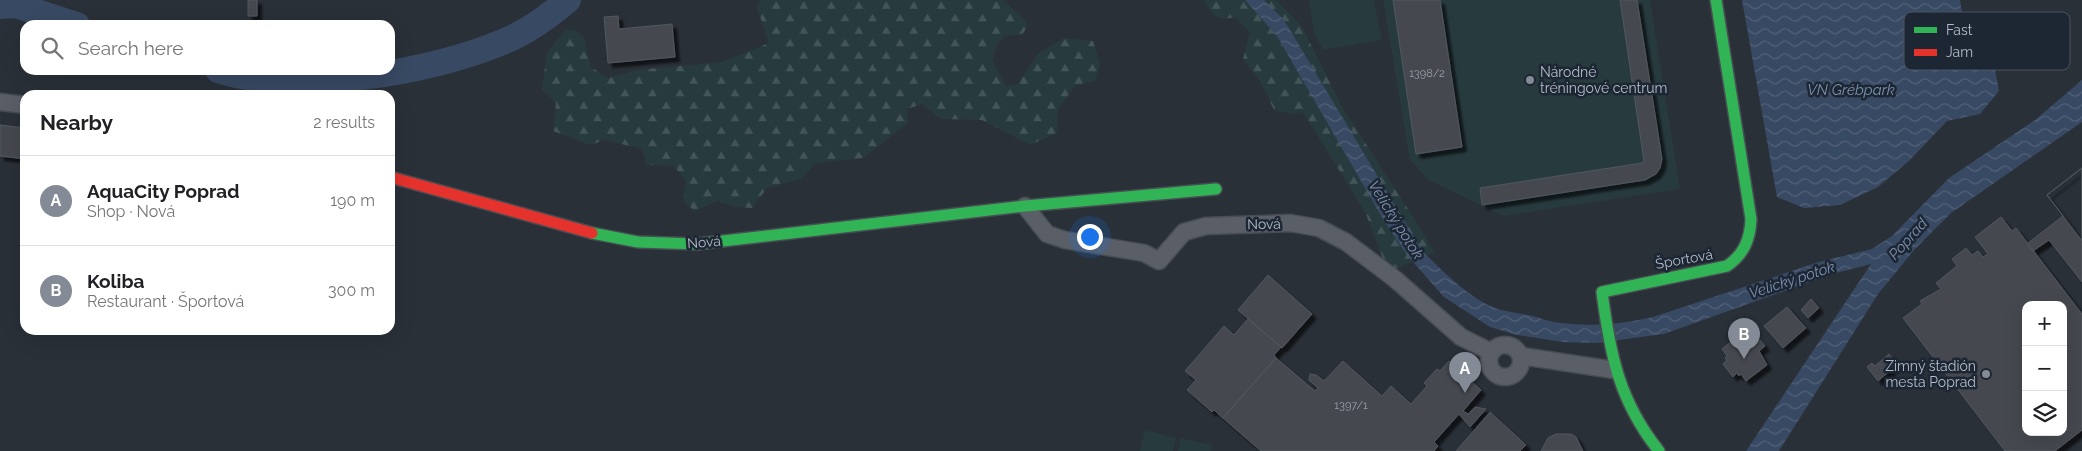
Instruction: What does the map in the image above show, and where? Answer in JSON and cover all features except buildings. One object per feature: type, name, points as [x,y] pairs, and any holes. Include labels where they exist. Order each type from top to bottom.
[{"type":"street","name":"Športová","points":[[1659,451],[1625,398],[1614,370],[1602,292],[1727,266],[1736,260],[1749,242],[1751,220],[1716,0]]},
{"type":"street","points":[[0,102],[20,105]]},
{"type":"street","name":"Nová","points":[[395,178],[579,231],[638,242],[697,244],[1025,206],[1216,189]]},
{"type":"street","name":"Nová","points":[[1025,206],[1047,234],[1065,240],[1144,253],[1160,260],[1184,232],[1206,226],[1290,223],[1319,228],[1346,242],[1394,279],[1461,337],[1491,352]]},
{"type":"street","points":[[1509,345],[1514,347],[1521,356],[1522,362],[1517,372],[1508,376],[1502,376],[1491,367],[1491,352],[1499,346],[1509,345]]},
{"type":"street","points":[[1521,356],[1614,370]]},
{"type":"green space","points":[[760,0],[1003,0],[1026,21],[1027,27],[1022,35],[1004,37],[998,43],[994,53],[992,60],[1006,86],[1017,85],[1038,54],[1064,38],[1093,41],[1100,64],[1095,81],[1075,86],[1058,109],[1057,133],[1030,145],[982,120],[941,119],[922,104],[907,109],[908,123],[863,158],[816,163],[801,179],[767,188],[752,208],[735,207],[718,201],[694,211],[683,200],[686,181],[674,166],[647,165],[642,149],[605,140],[590,145],[553,131],[556,103],[542,89],[547,52],[566,30],[574,30],[584,37],[591,67],[608,78],[637,70],[722,62],[769,43],[757,8]]},
{"type":"green space","points":[[1203,0],[1276,0],[1301,25],[1342,107],[1434,252],[1396,269],[1385,264],[1366,214],[1303,112],[1292,114],[1274,110],[1260,81],[1243,59],[1250,32],[1235,17],[1223,19],[1215,16]]},
{"type":"green space","points":[[1309,0],[1374,0],[1382,40],[1323,50],[1314,34]]},
{"type":"green space","name":"Národné tréningové centrum","points":[[1383,0],[1650,0],[1680,189],[1503,216],[1429,180],[1410,160]]},
{"type":"green space","points":[[1145,430],[1176,438],[1173,451],[1140,451]]},
{"type":"green space","points":[[1181,438],[1212,445],[1211,451],[1178,451]]},
{"type":"water","name":"Poprad","points":[[1245,0],[1264,0],[1284,20],[1423,252],[1460,286],[1484,303],[1502,310],[1554,322],[1603,324],[1653,317],[1819,262],[1872,249],[1892,236],[1949,178],[2035,120],[2082,80],[2082,122],[1951,213],[1915,249],[1878,294],[1779,451],[1746,451],[1871,264],[1832,274],[1664,334],[1596,343],[1563,342],[1517,335],[1490,327],[1444,297],[1407,255],[1383,219],[1277,36]]},
{"type":"water","name":"VN Grébpark","points":[[1742,0],[1960,0],[1962,12],[1904,12],[1904,70],[1995,70],[1999,91],[1980,114],[1947,121],[1910,160],[1878,187],[1840,205],[1804,208],[1777,197]]},
{"type":"waterway","name":"Velický potok","points":[[395,72],[440,63],[505,41],[538,23],[568,0]]},
{"type":"waterway","name":"Velický potok","points":[[0,6],[15,5],[62,20]]},
{"type":"waterway","name":"Velický potok","points":[[241,75],[285,81],[324,80],[376,75]]},
{"type":"traffic: fast","points":[[1659,451],[1634,414],[1618,376],[1602,292],[1727,266],[1738,257],[1745,246],[1751,219],[1716,0]]},
{"type":"traffic: fast","points":[[592,233],[638,242],[697,244],[1025,206],[1216,189]]},
{"type":"traffic: jam","points":[[395,178],[592,233]]},
{"type":"place","name":"Národné tréningové centrum","points":[[1530,80]]},
{"type":"place","name":"Koliba","points":[[1744,359]]},
{"type":"place","name":"Zimný štadión mesta Poprad","points":[[1986,374]]},
{"type":"place","name":"AquaCity Poprad","points":[[1465,393]]}]
